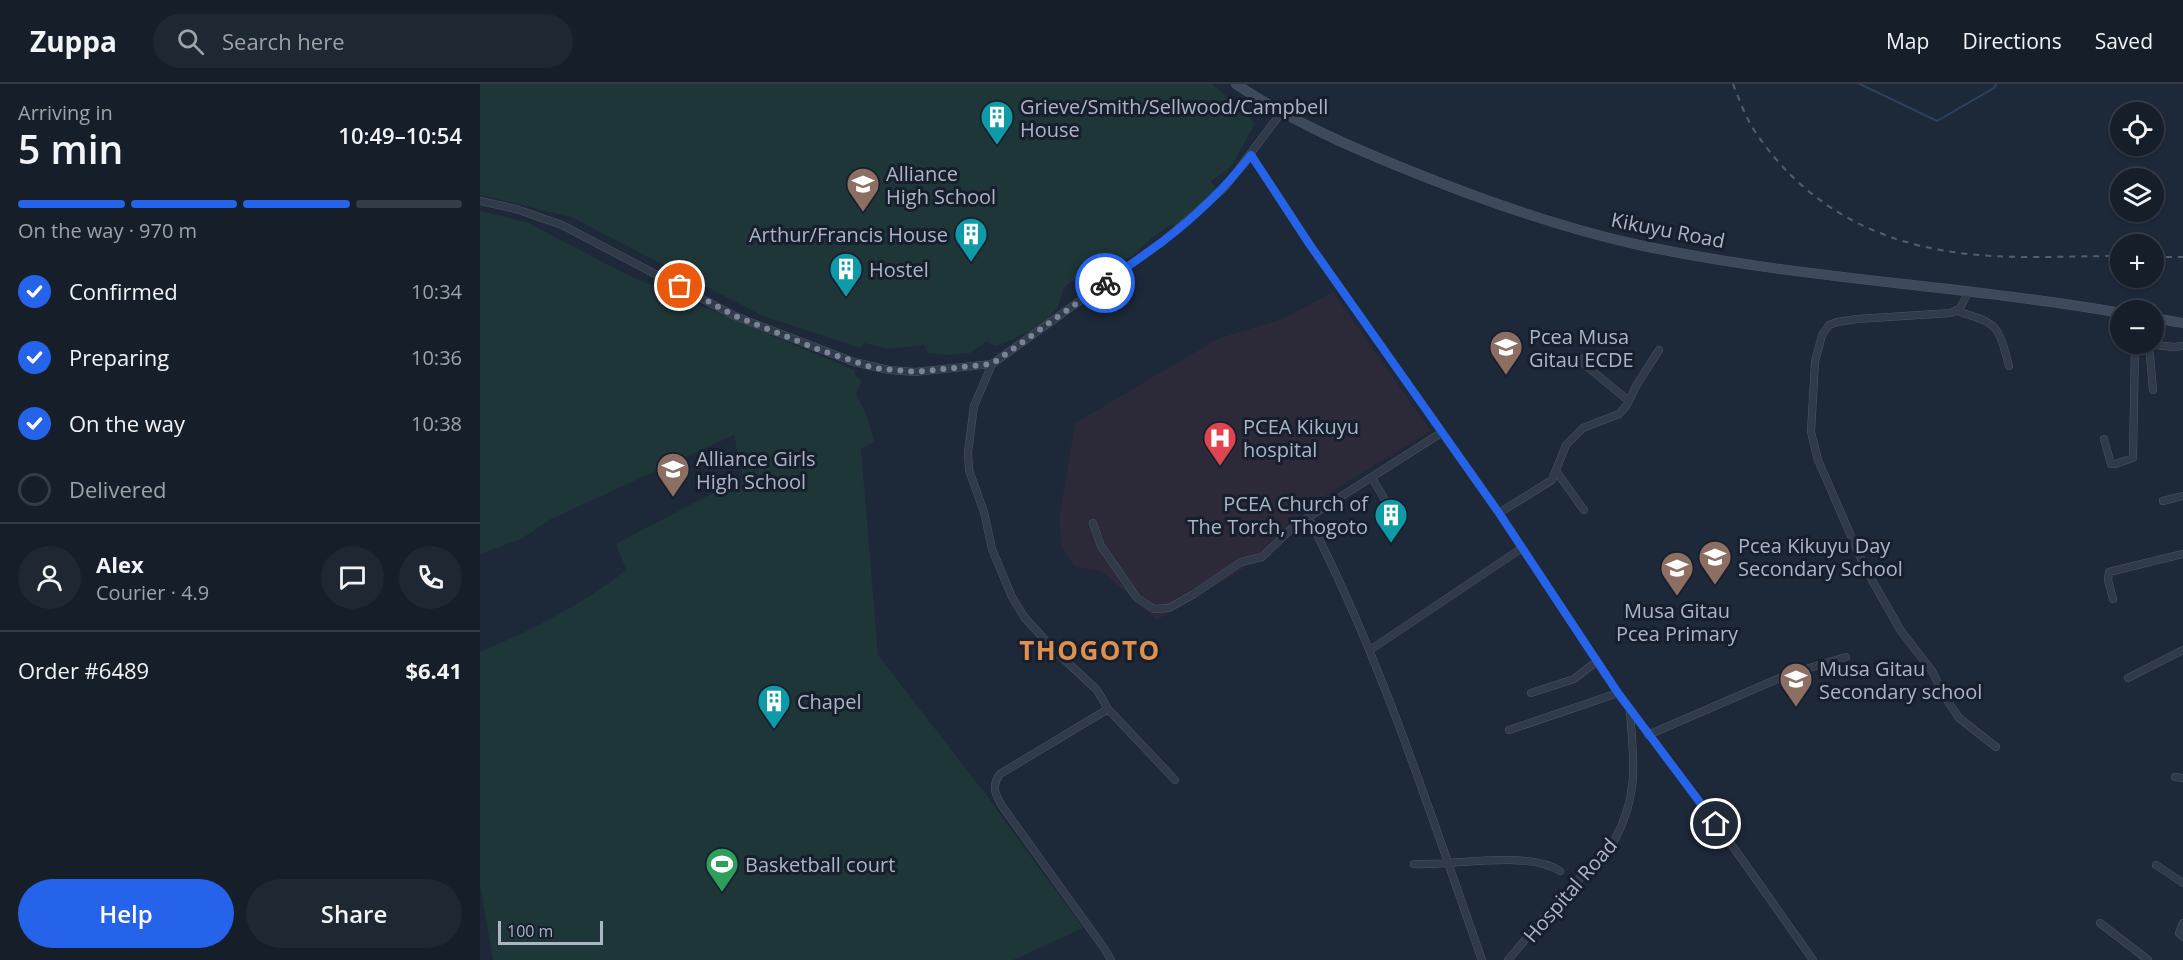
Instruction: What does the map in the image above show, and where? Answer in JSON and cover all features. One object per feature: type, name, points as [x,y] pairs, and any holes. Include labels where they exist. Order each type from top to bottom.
[{"type":"main road","name":"Kikuyu Road","points":[[1236,84],[1281,112],[1385,161],[1514,210],[1589,233],[1711,258],[1838,277],[1969,291],[2110,311]]},
{"type":"main road","points":[[2164,320],[2183,323]]},
{"type":"street","points":[[480,201],[516,209],[562,225],[735,316],[854,362],[889,370],[915,372],[992,364],[1163,241],[1226,186],[1281,112]]},
{"type":"street","points":[[1251,155],[1310,245],[1499,513],[1618,693],[1813,960]]},
{"type":"street","points":[[1957,311],[1964,303],[1969,291]]},
{"type":"street","points":[[1996,747],[1959,718],[1945,698],[1932,671],[1901,632],[1865,568],[1818,460],[1812,432],[1815,362],[1822,335],[1829,325],[1837,322],[1957,311],[1992,324],[2001,337],[2009,366]]},
{"type":"street","points":[[2164,346],[2183,346]]},
{"type":"street","points":[[1499,513],[1552,480],[1566,445],[1583,428],[1619,414],[1659,350]]},
{"type":"street","points":[[2104,439],[2111,464],[2134,457],[2135,354]]},
{"type":"street","points":[[2148,354],[2153,390]]},
{"type":"street","points":[[1584,358],[1585,365],[1629,401]]},
{"type":"street","points":[[992,364],[974,406],[968,452],[969,471],[984,512],[992,549],[1012,597],[1025,618],[1056,652],[1097,690],[1108,709],[1174,780]]},
{"type":"street","points":[[1093,523],[1101,546],[1137,598],[1154,609],[1161,610],[1194,594],[1242,562],[1262,557],[1283,536],[1308,517],[1441,433]]},
{"type":"street","points":[[1556,471],[1584,510]]},
{"type":"street","points":[[1372,478],[1394,514]]},
{"type":"street","points":[[2163,501],[2183,496]]},
{"type":"street","points":[[1308,517],[1333,565],[1371,650],[1482,960]]},
{"type":"street","points":[[1371,650],[1522,548]]},
{"type":"street","points":[[2114,599],[2108,580],[2109,572],[2183,554]]},
{"type":"street","points":[[2128,678],[2183,650]]},
{"type":"street","points":[[1648,735],[1789,674],[1845,657]]},
{"type":"street","points":[[1531,693],[1574,679],[1597,661]]},
{"type":"street","points":[[1509,730],[1618,693]]},
{"type":"street","points":[[1108,709],[1000,774],[995,781],[994,788],[1002,806],[1111,960]]},
{"type":"street","name":"Hospital Road","points":[[1508,960],[1614,841],[1621,830],[1631,802],[1633,788],[1630,709]]},
{"type":"street","points":[[1414,864],[1502,860],[1543,864],[1560,871]]},
{"type":"street","points":[[2156,865],[2183,883]]},
{"type":"street","points":[[2100,923],[2148,960]]},
{"type":"street","points":[[2183,923],[2179,933],[2183,937]]},
{"type":"shaded area","name":"PCEA Kikuyu hospital","points":[[1333,292],[1431,431],[1312,504],[1242,570],[1157,620],[1103,572],[1075,567],[1062,548],[1059,519],[1075,423],[1219,338],[1282,319]]},
{"type":"green space","name":"Alliance High School","points":[[480,84],[1212,84],[1255,123],[1231,167],[1211,181],[1216,191],[1176,225],[1168,226],[1133,256],[1109,266],[1097,277],[1102,265],[1101,261],[1063,288],[1055,310],[1048,319],[1029,332],[996,346],[986,342],[970,353],[947,355],[928,353],[924,345],[888,349],[864,343],[861,348],[763,316],[571,217],[480,195]]},
{"type":"green space","name":"Alliance Girls High School","points":[[480,211],[526,222],[630,276],[854,370],[855,375],[862,381],[857,397],[866,415],[874,441],[861,449],[878,655],[987,796],[1083,928],[1013,960],[493,960],[480,884],[480,652],[556,616],[626,570],[616,544],[743,477],[734,435],[551,519],[521,539],[480,554]]},
{"type":"waterway","points":[[1860,84],[1937,121],[1994,88],[1996,84]]},
{"type":"railway","points":[[1733,84],[1754,130],[1793,177],[1815,197],[1866,227],[1893,238],[1953,252],[2015,257],[2110,256]]},
{"type":"railway","points":[[2164,257],[2183,257]]},
{"type":"way so far","points":[[680,286],[761,328],[820,350],[874,368],[915,372],[992,364],[1105,283]]},
{"type":"place","name":"Grieve/Smith/Sellwood/Campbell House","points":[[997,146]]},
{"type":"place","name":"Alliance High School","points":[[863,213]]},
{"type":"place","name":"Arthur/Francis House","points":[[971,263]]},
{"type":"place","name":"Hostel","points":[[846,298]]},
{"type":"place","name":"Pcea Musa Gitau ECDE","points":[[1506,376]]},
{"type":"place","name":"PCEA Kikuyu hospital","points":[[1220,467]]},
{"type":"place","name":"Alliance Girls High School","points":[[673,498]]},
{"type":"place","name":"PCEA Church of The Torch, Thogoto","points":[[1391,544]]},
{"type":"place","name":"Pcea Kikuyu Day Secondary School","points":[[1715,586]]},
{"type":"place","name":"Musa Gitau Pcea Primary","points":[[1677,597]]},
{"type":"place","name":"Musa Gitau Secondary school","points":[[1796,708]]},
{"type":"place","name":"Chapel","points":[[774,730]]},
{"type":"place","name":"Basketball court","points":[[722,893]]},
{"type":"district","name":"THOGOTO","points":[[1090,650]]},
{"type":"route","points":[[1105,283],[1163,241],[1196,213],[1226,186],[1251,155],[1310,245],[1499,513],[1618,693],[1716,824]]}]
